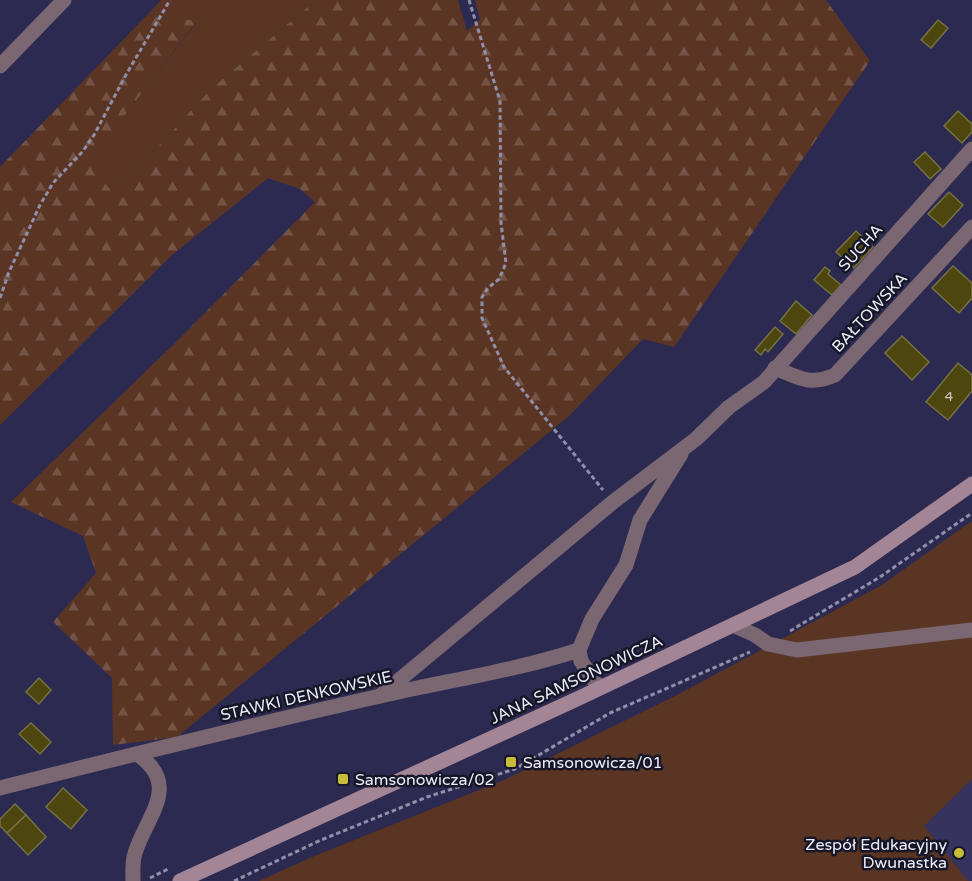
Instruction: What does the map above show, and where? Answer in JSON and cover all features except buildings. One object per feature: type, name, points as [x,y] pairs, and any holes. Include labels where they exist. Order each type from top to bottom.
[{"type":"main road","name":"JANA SAMSONOWICZA","points":[[180,881],[735,626],[855,567],[972,484]]},
{"type":"street","points":[[0,66],[64,0]]},
{"type":"street","name":"SUCHA","points":[[696,439],[729,407],[764,382],[972,149]]},
{"type":"street","name":"BAŁTOWSKA","points":[[775,368],[806,381],[822,381],[835,375],[972,227]]},
{"type":"street","points":[[380,696],[614,502],[696,439]]},
{"type":"street","points":[[599,688],[581,661],[579,650],[592,619],[626,565],[640,520],[680,456],[696,439]]},
{"type":"street","points":[[735,626],[755,635],[768,645],[797,650],[972,630]]},
{"type":"street","name":"STAWKI DENKOWSKIE","points":[[0,789],[380,696],[543,661],[579,650]]},
{"type":"street","points":[[133,881],[134,854],[158,803],[160,787],[157,775],[149,762],[136,754]]},
{"type":"path","points":[[0,298],[40,205],[53,183],[83,151],[94,135],[170,0]]},
{"type":"path","points":[[469,0],[500,101],[501,223],[506,263],[500,279],[488,288],[482,297],[482,318],[504,367],[614,502]]},
{"type":"path","points":[[234,881],[321,840],[427,797],[515,769],[610,713],[768,645],[880,577],[972,513]]},
{"type":"shaded area","name":"Zespół Edukacyjny Dwunastka","points":[[972,779],[972,881],[968,881],[924,826]]},
{"type":"green space","points":[[161,0],[316,0],[211,89],[114,194],[87,163],[197,22],[147,15]]},
{"type":"green space","points":[[316,0],[434,0],[467,31],[480,19],[475,0],[826,0],[870,61],[674,347],[643,339],[569,416],[177,737],[113,745],[112,678],[53,622],[96,573],[83,536],[11,502],[177,341],[315,202],[300,189],[268,178],[172,255],[0,425],[0,167],[147,15],[197,21],[88,163],[114,194],[211,89]]},
{"type":"green space","points":[[434,0],[458,0],[467,31]]},
{"type":"green space","points":[[972,521],[972,779],[924,826],[968,881],[259,881],[312,857],[504,780],[677,695],[882,585]]},
{"type":"place","name":"Samsonowicza/01","points":[[511,762]]},
{"type":"place","name":"Samsonowicza/02","points":[[343,779]]},
{"type":"place","name":"Zespół Edukacyjny Dwunastka","points":[[959,853]]}]
